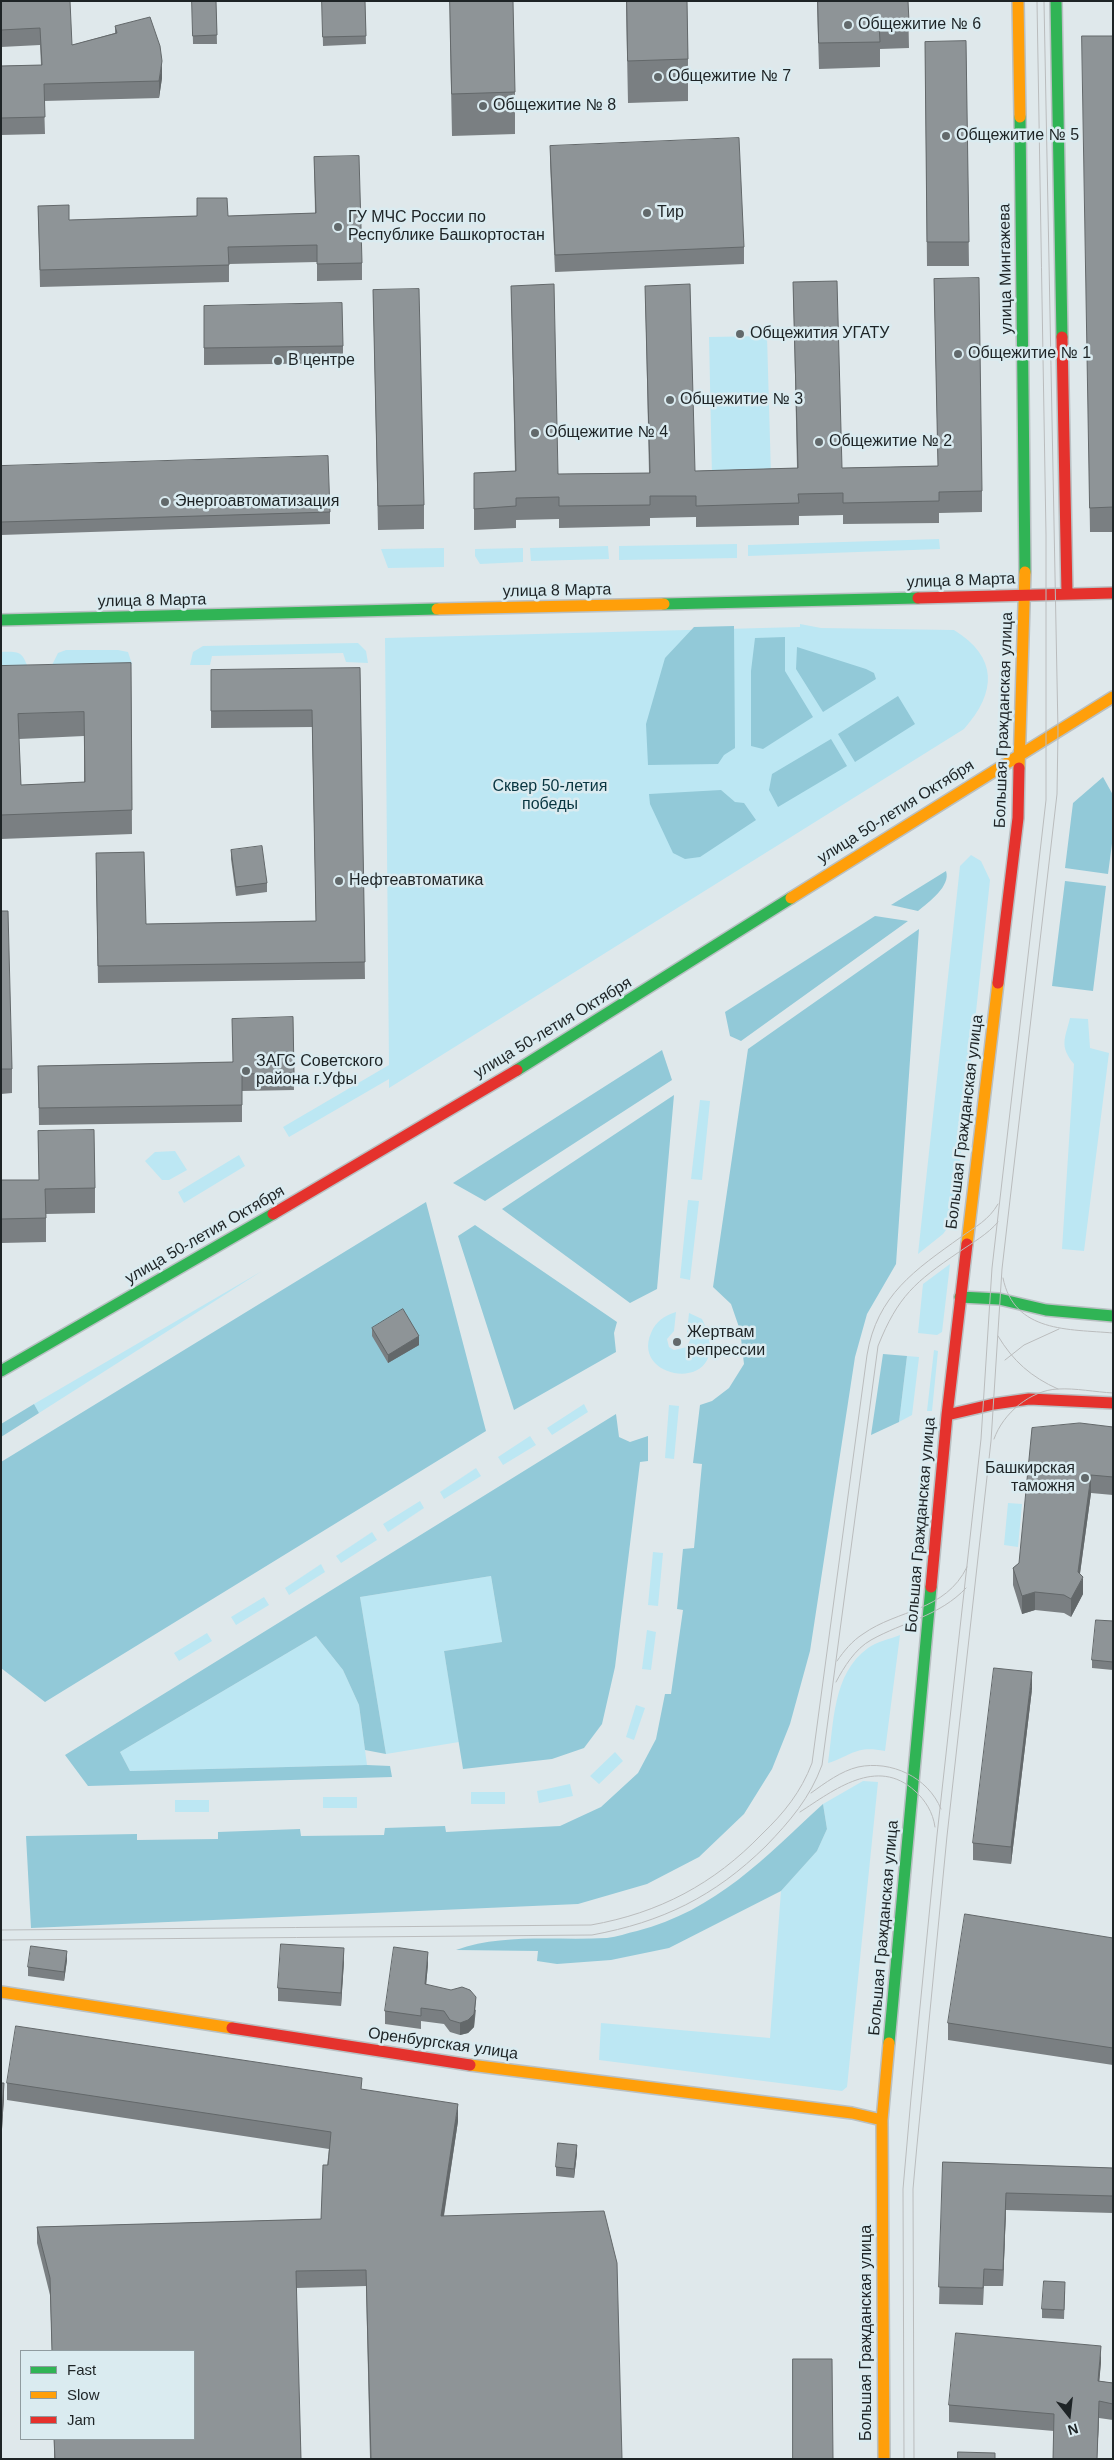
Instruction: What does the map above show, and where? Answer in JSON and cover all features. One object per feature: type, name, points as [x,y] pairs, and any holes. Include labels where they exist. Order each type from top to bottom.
[{"type":"main road","name":"улица Мингажева","points":[[1018,1],[1026,537],[1024,595]]},
{"type":"main road","points":[[1056,1],[1067,594]]},
{"type":"main road","name":"улица 8 Марта","points":[[1,620],[1113,593]]},
{"type":"main road","name":"Большая Гражданская улица","points":[[884,2459],[882,2120],[947,1415],[1018,818],[1024,595]]},
{"type":"main road","name":"улица 50-летия Октября","points":[[1,1371],[198,1259],[575,1035],[1113,697]]},
{"type":"main road","points":[[960,1297],[999,1299],[1046,1310],[1113,1316]]},
{"type":"main road","points":[[947,1415],[994,1404],[1029,1399],[1113,1403]]},
{"type":"main road","name":"Оренбургская улица","points":[[1,1992],[438,2061],[852,2113],[882,2120]]},
{"type":"green space","points":[[767,336],[771,475],[712,476],[709,337]]},
{"type":"green space","points":[[939,539],[940,549],[748,556],[748,545]]},
{"type":"green space","points":[[737,544],[737,558],[619,560],[619,546]]},
{"type":"green space","points":[[608,546],[609,559],[531,561],[530,548]]},
{"type":"green space","points":[[444,548],[444,567],[388,568],[381,549]]},
{"type":"green space","points":[[523,548],[523,562],[480,564],[475,556],[475,549]]},
{"type":"green space","name":"Сквер 50-летия победы","points":[[800,624],[821,628],[954,630],[968,640],[979,652],[985,663],[988,676],[983,702],[964,729],[389,1088],[389,1079],[289,1137],[283,1127],[389,1065],[385,638],[800,627]]},
{"type":"green space","points":[[358,643],[366,651],[368,663],[346,662],[343,653],[212,656],[210,665],[190,665],[193,652],[203,646]]},
{"type":"green space","points":[[66,650],[118,650],[128,652],[132,664],[52,665],[58,653]]},
{"type":"green space","points":[[1,652],[20,654],[29,670],[1,670]]},
{"type":"green space","points":[[971,855],[981,861],[990,880],[954,1219],[943,1234],[918,1254],[960,866]]},
{"type":"green space","points":[[1070,1018],[1088,1019],[1090,1048],[1109,1053],[1084,1251],[1062,1249],[1074,1064],[1066,1052],[1064,1042]]},
{"type":"green space","points":[[700,1100],[710,1101],[702,1180],[691,1179]]},
{"type":"green space","points":[[175,1151],[187,1170],[169,1180],[162,1180],[145,1161],[155,1152]]},
{"type":"green space","points":[[239,1155],[245,1166],[184,1203],[178,1192]]},
{"type":"green space","points":[[688,1200],[699,1201],[690,1280],[680,1278]]},
{"type":"green space","points":[[950,1264],[942,1332],[937,1335],[918,1333],[923,1284]]},
{"type":"green space","points":[[262,1271],[39,1413],[34,1404]]},
{"type":"green space","points":[[676,1312],[674,1331],[667,1339],[669,1347],[674,1350],[687,1347],[691,1338],[687,1332],[689,1313],[702,1319],[710,1344],[707,1360],[697,1370],[682,1374],[667,1371],[655,1363],[648,1350],[651,1333],[655,1325],[664,1317]]},
{"type":"green space","points":[[934,1350],[938,1351],[932,1411],[927,1411]]},
{"type":"green space","points":[[907,1356],[919,1357],[912,1415],[899,1422]]},
{"type":"green space","points":[[584,1404],[588,1412],[552,1435],[547,1428]]},
{"type":"green space","points":[[669,1405],[679,1406],[674,1459],[665,1458]]},
{"type":"green space","points":[[530,1436],[536,1445],[503,1465],[498,1457]]},
{"type":"green space","points":[[476,1468],[481,1476],[444,1499],[440,1492]]},
{"type":"green space","points":[[420,1501],[424,1508],[388,1532],[383,1524]]},
{"type":"green space","points":[[1008,1503],[1022,1504],[1018,1547],[1004,1545]]},
{"type":"green space","points":[[372,1532],[377,1540],[341,1563],[336,1556]]},
{"type":"green space","points":[[653,1552],[663,1553],[658,1606],[648,1605]]},
{"type":"green space","points":[[321,1564],[325,1572],[289,1595],[285,1588]]},
{"type":"green space","points":[[491,1576],[502,1642],[444,1651],[459,1742],[386,1754],[360,1597]]},
{"type":"green space","points":[[264,1597],[269,1605],[236,1625],[231,1617]]},
{"type":"green space","points":[[647,1630],[656,1632],[651,1670],[642,1669]]},
{"type":"green space","points":[[207,1633],[212,1641],[179,1661],[174,1653]]},
{"type":"green space","points":[[900,1635],[885,1751],[875,1749],[861,1750],[828,1763],[837,1701],[847,1671],[868,1648]]},
{"type":"green space","points":[[316,1636],[343,1670],[359,1705],[367,1765],[130,1771],[120,1752]]},
{"type":"green space","points":[[636,1705],[645,1708],[634,1740],[626,1737]]},
{"type":"green space","points":[[615,1752],[623,1761],[599,1784],[590,1776]]},
{"type":"green space","points":[[863,1781],[878,1782],[847,2087],[842,2091],[599,2060],[601,2023],[770,2038],[781,1891],[817,1851],[827,1829],[823,1804]]},
{"type":"green space","points":[[570,1784],[573,1796],[539,1803],[537,1791]]},
{"type":"green space","points":[[471,1792],[505,1792],[505,1804],[471,1804]]},
{"type":"green space","points":[[323,1797],[357,1797],[357,1808],[323,1808]]},
{"type":"green space","points":[[175,1800],[209,1800],[209,1812],[175,1812]]},
{"type":"shaded area","points":[[734,626],[735,748],[724,755],[718,764],[648,765],[646,724],[665,658],[694,627]]},
{"type":"shaded area","points":[[785,637],[785,671],[813,717],[763,749],[751,746],[751,671],[755,638]]},
{"type":"shaded area","points":[[797,647],[866,669],[874,673],[876,679],[823,712],[796,669]]},
{"type":"shaded area","points":[[898,696],[915,724],[855,762],[838,734]]},
{"type":"shaded area","points":[[831,739],[847,766],[778,807],[769,790],[772,774]]},
{"type":"shaded area","points":[[1103,777],[1113,795],[1113,836],[1108,874],[1065,868],[1073,803]]},
{"type":"shaded area","points":[[721,790],[735,802],[744,803],[756,820],[700,857],[685,859],[673,853],[650,804],[649,794]]},
{"type":"shaded area","points":[[946,871],[947,877],[942,888],[918,911],[891,905]]},
{"type":"shaded area","points":[[1065,881],[1106,886],[1093,991],[1052,986]]},
{"type":"shaded area","points":[[875,916],[908,921],[741,1041],[730,1036],[725,1012]]},
{"type":"shaded area","points":[[919,929],[896,1264],[867,1314],[855,1357],[810,1651],[790,1724],[772,1769],[744,1814],[699,1857],[647,1884],[578,1904],[31,1928],[26,1836],[137,1834],[137,1840],[218,1839],[218,1832],[300,1829],[301,1836],[384,1835],[385,1828],[445,1826],[446,1832],[560,1826],[601,1807],[638,1773],[656,1739],[665,1694],[671,1694],[683,1610],[677,1609],[683,1549],[694,1548],[702,1464],[693,1463],[700,1405],[712,1401],[729,1388],[744,1364],[740,1330],[731,1304],[713,1287],[748,1049]]},
{"type":"shaded area","points":[[662,1050],[672,1080],[485,1201],[453,1183]]},
{"type":"shaded area","points":[[674,1095],[657,1289],[630,1303],[502,1209]]},
{"type":"shaded area","points":[[426,1202],[486,1431],[45,1702],[1,1668],[1,1462]]},
{"type":"shaded area","points":[[475,1225],[617,1322],[614,1333],[616,1352],[514,1410],[458,1236]]},
{"type":"shaded area","points":[[883,1354],[907,1356],[899,1422],[871,1435]]},
{"type":"shaded area","points":[[34,1404],[39,1413],[1,1437],[1,1424]]},
{"type":"shaded area","points":[[616,1414],[619,1437],[630,1442],[648,1436],[648,1461],[640,1462],[615,1667],[602,1724],[584,1748],[552,1759],[463,1769],[444,1651],[502,1642],[491,1576],[360,1597],[386,1754],[365,1750],[359,1705],[343,1670],[316,1636],[120,1752],[130,1771],[367,1765],[390,1766],[392,1777],[88,1786],[65,1755]]},
{"type":"shaded area","points":[[823,1804],[827,1829],[817,1851],[781,1891],[669,1948],[611,1960],[557,1964],[537,1961],[538,1951],[456,1950],[493,1941],[611,1937],[666,1922],[692,1910],[738,1880]]},
{"type":"building","points":[[1,1],[70,1],[72,45],[117,33],[115,26],[150,17],[160,46],[162,61],[159,81],[44,84],[45,117],[1,118],[1,66],[42,65],[40,28],[1,30]]},
{"type":"building","points":[[192,1],[216,1],[217,35],[193,36]]},
{"type":"building","points":[[322,1],[365,1],[366,36],[323,37]]},
{"type":"building","points":[[450,1],[513,1],[515,92],[452,94]]},
{"type":"building","points":[[627,1],[687,1],[688,59],[628,61]]},
{"type":"building","name":"Общежитие № 6","points":[[818,1],[908,1],[909,22],[879,23],[880,42],[819,43]]},
{"type":"building","points":[[1082,36],[1113,36],[1113,507],[1090,508]]},
{"type":"building","name":"Общежитие № 5","points":[[966,41],[969,242],[927,242],[925,42]]},
{"type":"building","name":"Тир","points":[[739,138],[744,247],[555,255],[550,146]]},
{"type":"building","name":"ГУ МЧС России по Республике Башкортостан","points":[[359,156],[362,263],[317,264],[317,245],[228,247],[229,265],[40,270],[38,206],[69,205],[69,220],[197,216],[197,198],[227,198],[228,216],[316,213],[314,157]]},
{"type":"building","points":[[979,278],[982,491],[939,492],[939,501],[843,503],[843,493],[798,494],[799,503],[696,506],[696,496],[650,496],[650,505],[559,506],[559,497],[516,498],[516,506],[474,509],[474,473],[516,471],[511,286],[554,284],[558,474],[650,473],[645,286],[690,284],[695,471],[798,468],[793,282],[837,281],[842,468],[938,466],[934,279]]},
{"type":"building","points":[[419,289],[424,505],[378,506],[373,290]]},
{"type":"building","points":[[342,303],[343,346],[204,348],[204,306]]},
{"type":"building","name":"Энергоавтоматизация","points":[[328,456],[330,512],[1,522],[1,466]]},
{"type":"building","points":[[131,663],[132,810],[1,815],[1,666]],"holes":[[[84,712],[85,782],[21,785],[18,714]]]},
{"type":"building","points":[[360,668],[365,962],[98,966],[96,853],[144,852],[146,924],[316,921],[312,710],[211,711],[211,670]]},
{"type":"building","points":[[262,846],[267,883],[236,887],[231,850]]},
{"type":"building","points":[[1,911],[8,911],[12,1069],[1,1069]]},
{"type":"building","points":[[293,1017],[294,1073],[242,1074],[242,1105],[39,1108],[38,1066],[233,1062],[232,1019]]},
{"type":"building","points":[[94,1130],[95,1188],[45,1189],[46,1218],[1,1219],[1,1180],[39,1180],[38,1131]]},
{"type":"building","points":[[403,1309],[419,1336],[388,1355],[372,1328]]},
{"type":"building","points":[[1080,1423],[1113,1427],[1113,1477],[1091,1475],[1078,1572],[1083,1577],[1071,1599],[1064,1595],[1035,1592],[1022,1596],[1013,1568],[1019,1563],[1032,1428]]},
{"type":"building","points":[[1096,1620],[1113,1621],[1113,1662],[1092,1660]]},
{"type":"building","points":[[994,1668],[1032,1672],[1011,1847],[973,1843]]},
{"type":"building","points":[[965,1914],[1113,1938],[1113,2048],[948,2023]]},
{"type":"building","points":[[281,1944],[344,1948],[341,1993],[278,1988]]},
{"type":"building","points":[[31,1946],[67,1951],[64,1972],[28,1967]]},
{"type":"building","points":[[394,1947],[428,1952],[425,1984],[451,1990],[462,1987],[470,1990],[476,1997],[474,2014],[468,2020],[460,2023],[450,2020],[444,2011],[421,2008],[421,2016],[385,2011]]},
{"type":"building","points":[[16,2026],[362,2078],[361,2089],[458,2104],[441,2216],[604,2211],[617,2263],[622,2459],[371,2459],[366,2270],[296,2271],[301,2459],[55,2459],[54,2440],[195,2440],[195,2350],[52,2350],[50,2278],[37,2227],[321,2219],[323,2165],[328,2165],[331,2132],[7,2083]]},
{"type":"building","points":[[1,2083],[4,2083],[2,2116],[1,2116]]},
{"type":"building","points":[[558,2143],[577,2145],[574,2169],[556,2167]]},
{"type":"building","points":[[943,2162],[1113,2168],[1113,2196],[1006,2193],[1003,2270],[984,2269],[983,2288],[939,2287]]},
{"type":"building","points":[[1044,2281],[1065,2282],[1064,2310],[1042,2309]]},
{"type":"building","points":[[956,2333],[1101,2346],[1098,2381],[1113,2383],[1113,2404],[1099,2401],[1097,2459],[1053,2459],[1054,2414],[949,2405]]},
{"type":"building","points":[[793,2359],[832,2359],[833,2459],[793,2459]]},
{"type":"building","points":[[958,2452],[995,2453],[995,2459],[958,2459]]},
{"type":"tram line","points":[[904,2459],[903,2189],[937,1835],[981,1439],[992,1268],[1046,800],[1046,535],[1037,1]]},
{"type":"tram line","points":[[914,2459],[913,2189],[947,1836],[991,1441],[1002,1269],[1057,794],[1058,731],[1044,1]]},
{"type":"tram line","points":[[1,1930],[591,1925],[640,1913],[662,1904],[684,1894],[725,1868],[744,1852],[785,1810],[803,1783],[812,1763],[867,1355],[879,1316],[900,1286],[928,1261],[981,1223],[998,1204]]},
{"type":"tram line","points":[[1,1940],[592,1935],[617,1930],[664,1915],[686,1905],[727,1880],[766,1846],[791,1818],[812,1788],[822,1765],[878,1346],[885,1329],[901,1302],[919,1282],[985,1234],[998,1222]]},
{"type":"tram line","points":[[1003,1278],[1009,1296],[1019,1309],[1031,1319],[1046,1325],[1062,1328],[1113,1333]]},
{"type":"tram line","points":[[1005,1360],[1024,1345],[1059,1329]]},
{"type":"tram line","points":[[998,1336],[1016,1361],[1031,1374],[1058,1389]]},
{"type":"tram line","points":[[994,1439],[998,1429],[1011,1412],[1028,1398],[1048,1390],[1065,1389],[1113,1393]]},
{"type":"tram line","points":[[837,1661],[848,1646],[863,1634],[891,1619],[920,1608],[946,1593],[958,1582],[967,1567]]},
{"type":"tram line","points":[[836,1682],[850,1659],[865,1644],[933,1612],[956,1598],[966,1588]]},
{"type":"tram line","points":[[811,1793],[845,1771],[871,1765],[883,1766],[907,1773],[918,1780],[935,1798],[941,1809]]},
{"type":"tram line","points":[[800,1812],[841,1786],[871,1776],[886,1776],[901,1781],[919,1795],[930,1811],[935,1827]]},
{"type":"traffic: fast","points":[[1056,1],[1062,337]]},
{"type":"traffic: fast","points":[[1020,117],[1025,572]]},
{"type":"traffic: fast","points":[[664,604],[918,598]]},
{"type":"traffic: fast","points":[[1,620],[437,609]]},
{"type":"traffic: fast","points":[[517,1070],[791,898]]},
{"type":"traffic: fast","points":[[1,1371],[273,1214]]},
{"type":"traffic: fast","points":[[960,1297],[999,1299],[1046,1310],[1113,1316]]},
{"type":"traffic: fast","points":[[889,2043],[931,1587]]},
{"type":"traffic: slow","points":[[1018,1],[1020,117]]},
{"type":"traffic: slow","points":[[1019,768],[1025,572]]},
{"type":"traffic: slow","points":[[437,609],[664,604]]},
{"type":"traffic: slow","points":[[791,898],[1113,697]]},
{"type":"traffic: slow","points":[[967,1244],[998,983]]},
{"type":"traffic: slow","points":[[1,1992],[232,2028]]},
{"type":"traffic: slow","points":[[884,2459],[882,2120],[889,2043]]},
{"type":"traffic: slow","points":[[470,2065],[852,2113],[882,2120]]},
{"type":"traffic: jam","points":[[1062,337],[1067,594]]},
{"type":"traffic: jam","points":[[918,598],[1113,593]]},
{"type":"traffic: jam","points":[[998,983],[1018,818],[1019,768]]},
{"type":"traffic: jam","points":[[273,1214],[517,1070]]},
{"type":"traffic: jam","points":[[931,1587],[947,1415],[967,1244]]},
{"type":"traffic: jam","points":[[947,1415],[994,1404],[1029,1399],[1113,1403]]},
{"type":"traffic: jam","points":[[232,2028],[470,2065]]},
{"type":"place","name":"Общежитие № 6","points":[[848,25]]},
{"type":"place","name":"Общежитие № 7","points":[[658,77]]},
{"type":"place","name":"Общежитие № 8","points":[[483,106]]},
{"type":"place","name":"Общежитие № 5","points":[[946,136]]},
{"type":"place","name":"Тир","points":[[647,213]]},
{"type":"place","name":"ГУ МЧС России по Республике Башкортостан","points":[[338,227]]},
{"type":"place","name":"Общежития УГАТУ","points":[[740,334]]},
{"type":"place","name":"Общежитие № 1","points":[[958,354]]},
{"type":"place","name":"В центре","points":[[278,361]]},
{"type":"place","name":"Общежитие № 3","points":[[670,400]]},
{"type":"place","name":"Общежитие № 4","points":[[535,433]]},
{"type":"place","name":"Общежитие № 2","points":[[819,442]]},
{"type":"place","name":"Энергоавтоматизация","points":[[165,502]]},
{"type":"place","name":"Нефтеавтоматика","points":[[339,881]]},
{"type":"place","name":"ЗАГС Советского района г.Уфы","points":[[246,1071]]},
{"type":"place","name":"Жертвам репрессии","points":[[677,1342]]},
{"type":"place","name":"Башкирская таможня","points":[[1085,1478]]}]
